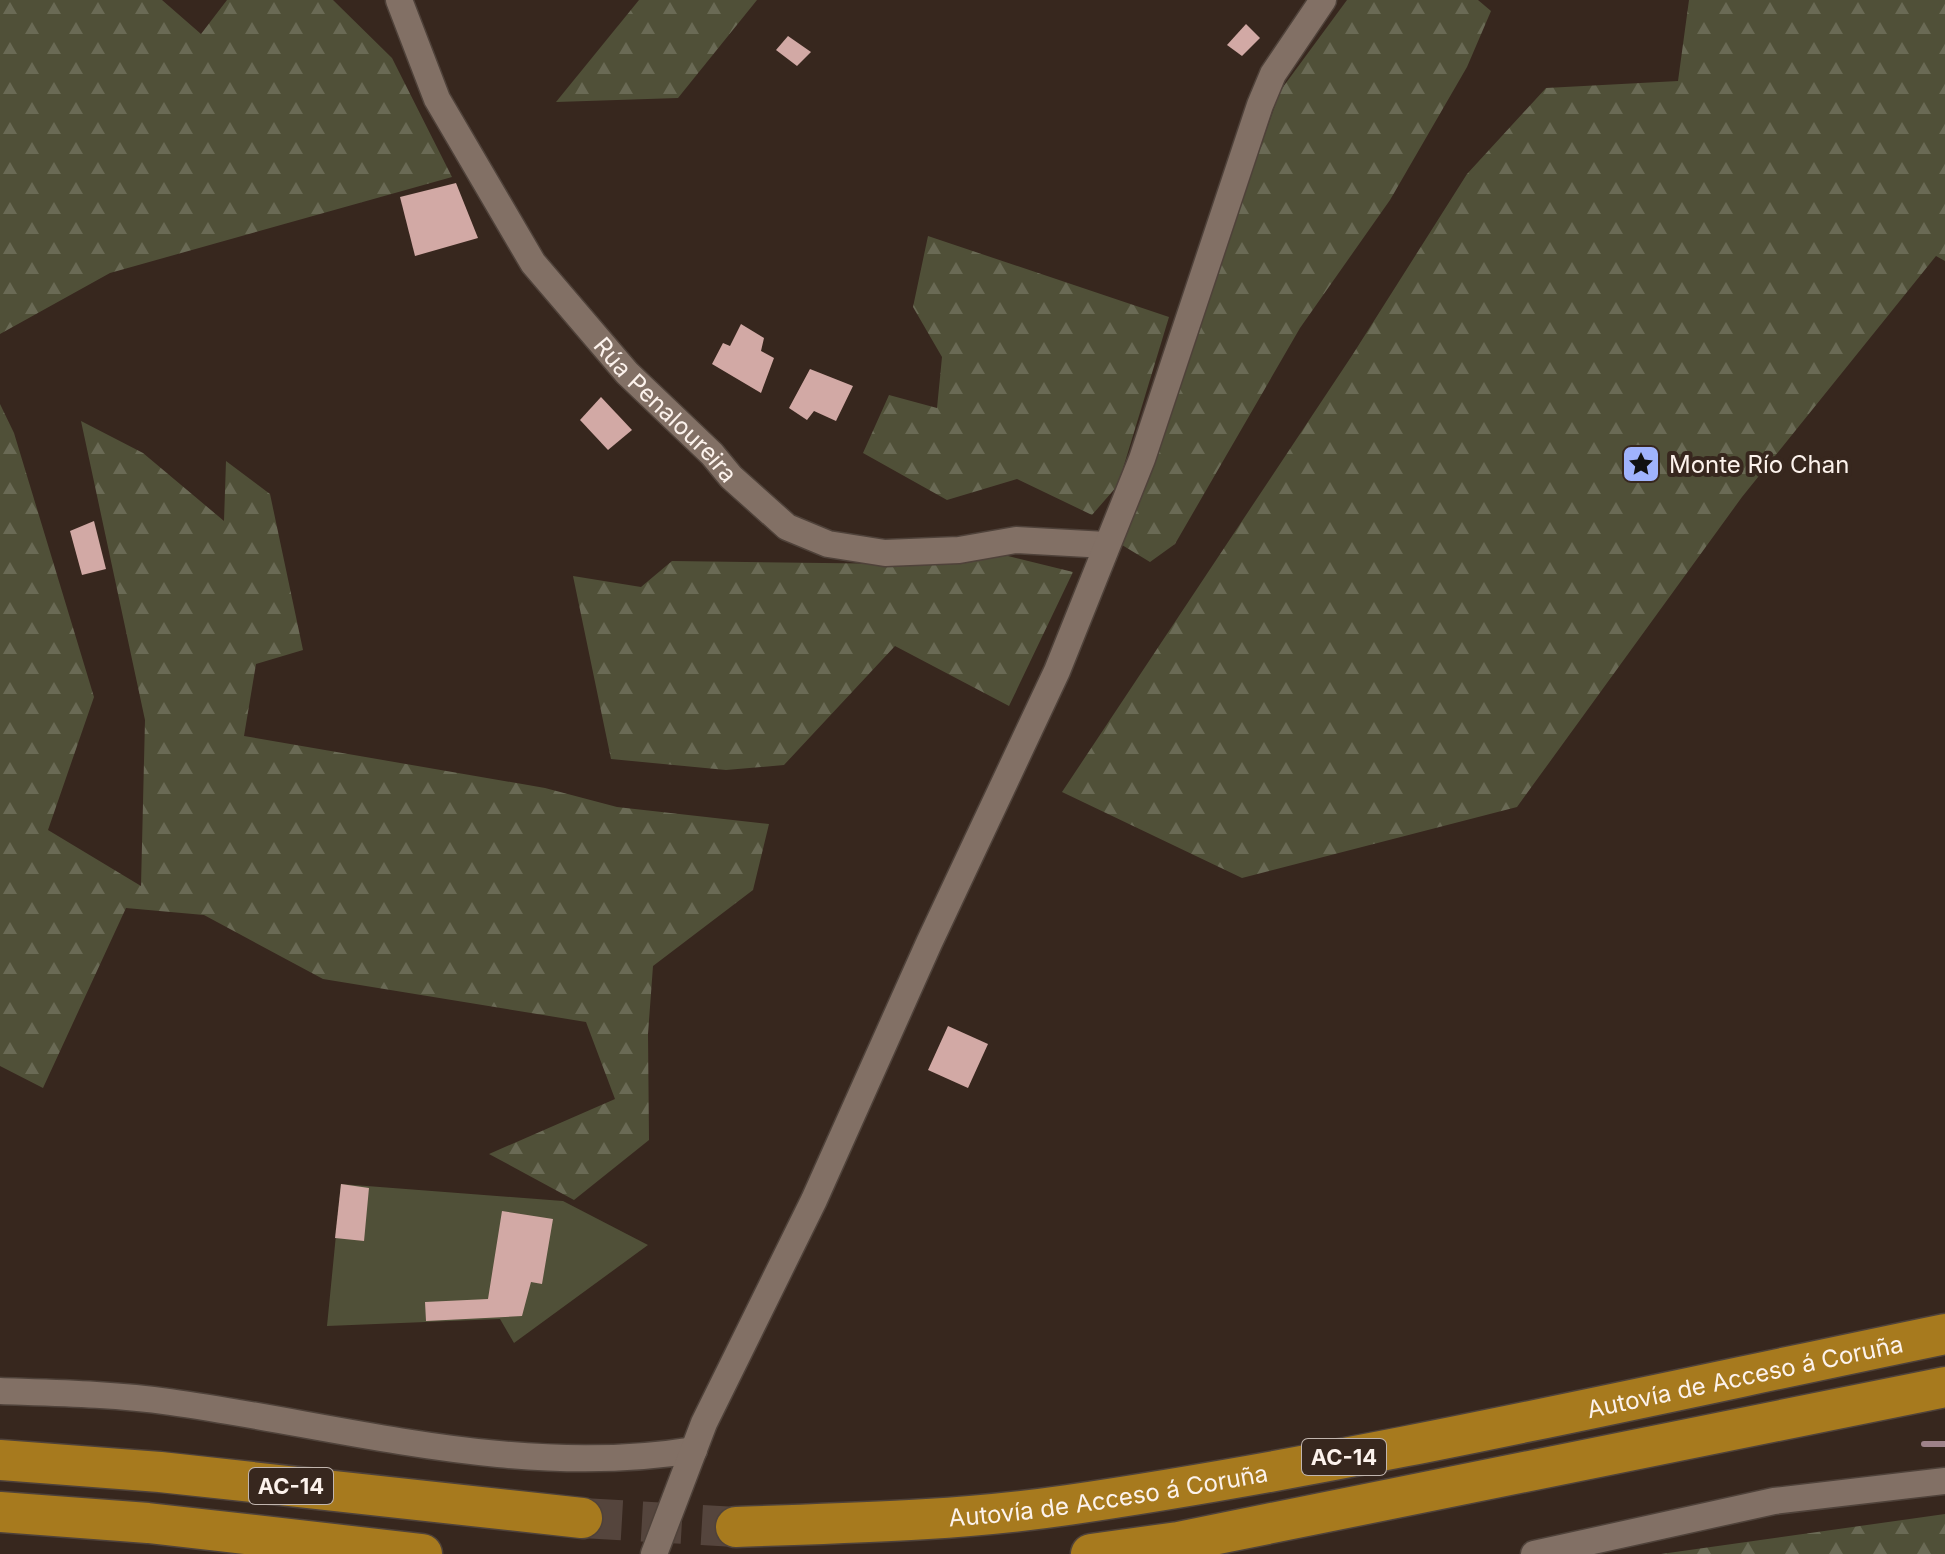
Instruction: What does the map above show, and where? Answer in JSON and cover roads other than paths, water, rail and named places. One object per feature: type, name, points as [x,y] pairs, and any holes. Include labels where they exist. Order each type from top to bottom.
[{"type":"highway","name":"Autovía de Acceso á Coruña","points":[[736,1527],[913,1521],[1066,1506],[1311,1464],[1945,1334]]},
{"type":"highway","name":"Autovía de Acceso á Coruña","points":[[1091,1554],[1178,1542],[1896,1394],[1945,1387]]},
{"type":"highway","name":"AC-14","points":[[0,1460],[160,1472],[582,1518]]},
{"type":"highway","name":"AC-14","points":[[0,1512],[148,1523],[422,1554]]},
{"type":"street","name":"Rúa Penaloureira","points":[[399,0],[437,99],[533,263],[627,373],[712,454],[731,477],[787,527],[828,544],[885,553],[959,550],[1016,540],[1106,545]]},
{"type":"street","points":[[654,1554],[727,1374],[814,1200],[1057,671],[1142,459],[1260,105],[1273,74],[1323,0]]},
{"type":"street","points":[[0,1391],[167,1402],[481,1452],[587,1458],[657,1456],[694,1450]]},
{"type":"street","points":[[1534,1554],[1774,1501],[1945,1481]]},
{"type":"waterway","points":[[1924,1444],[1945,1444]]},
{"type":"tunnel","points":[[582,1518],[736,1527]]},
{"type":"place","name":"Monte Río Chan","points":[[1641,464]]}]
